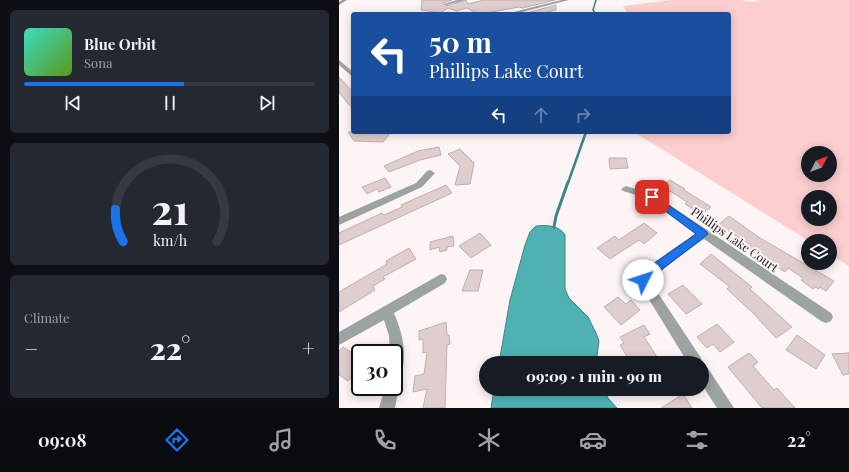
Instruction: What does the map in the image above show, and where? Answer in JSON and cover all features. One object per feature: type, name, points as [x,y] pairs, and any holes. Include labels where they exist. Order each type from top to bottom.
[{"type":"street","points":[[339,4],[345,0]]},
{"type":"street","points":[[446,4],[463,0]]},
{"type":"street","points":[[539,0],[548,5]]},
{"type":"street","points":[[517,12],[567,0]]},
{"type":"street","points":[[339,62],[342,68],[351,74]]},
{"type":"street","points":[[339,221],[419,185],[430,173]]},
{"type":"street","name":"Phillips Lake Court","points":[[626,189],[652,197],[703,234],[826,317]]},
{"type":"street","points":[[692,356],[643,280],[660,265],[703,234]]},
{"type":"street","points":[[339,339],[441,279]]},
{"type":"street","points":[[387,311],[396,334],[397,344]]},
{"type":"street","points":[[709,382],[726,408]]},
{"type":"street","points":[[387,408],[390,396]]},
{"type":"shaded area","points":[[672,0],[741,0],[752,2],[760,0],[849,0],[849,266],[837,258],[837,234],[801,234],[801,236],[637,134],[731,134],[731,12],[627,12],[623,6]]},
{"type":"water","points":[[536,226],[548,226],[556,227],[565,235],[565,289],[569,298],[588,317],[596,333],[599,341],[597,356],[500,356],[510,300],[530,232]]},
{"type":"water","points":[[493,396],[607,396],[617,408],[491,408]]},
{"type":"building","points":[[422,0],[452,0],[443,3],[446,6],[466,0],[468,4],[484,0],[555,0],[523,8],[519,7],[492,12],[474,12],[467,8],[456,11],[448,8],[442,12],[421,10]]},
{"type":"building","points":[[556,5],[556,10],[548,12],[530,12]]},
{"type":"building","points":[[339,77],[351,90],[351,107],[339,93]]},
{"type":"building","points":[[348,132],[351,132],[351,134],[389,134],[383,142],[354,141]]},
{"type":"building","points":[[439,147],[441,155],[420,160],[389,172],[384,166],[418,151]]},
{"type":"building","points":[[460,149],[474,163],[470,184],[455,185],[460,166],[448,154]]},
{"type":"building","points":[[609,158],[626,158],[628,168],[610,169]]},
{"type":"building","points":[[385,178],[391,187],[379,192],[377,189],[367,194],[362,187]]},
{"type":"building","points":[[670,180],[711,207],[702,214],[685,204],[687,202],[670,191],[667,194],[658,189]]},
{"type":"building","points":[[446,185],[452,193],[339,245],[339,233],[382,213],[384,215],[402,207],[401,205]]},
{"type":"building","points":[[729,216],[760,238],[801,262],[801,270],[815,270],[834,281],[826,291],[820,287],[819,289],[815,287],[813,289],[801,280],[803,278],[788,268],[785,272],[748,248],[751,245],[718,225]]},
{"type":"building","points":[[644,223],[657,233],[644,244],[639,240],[610,259],[597,248],[615,236],[619,240]]},
{"type":"building","points":[[480,233],[491,245],[471,258],[459,246]]},
{"type":"building","points":[[453,236],[454,246],[447,247],[447,250],[440,252],[439,247],[430,250],[430,242]]},
{"type":"building","points":[[409,248],[416,259],[383,277],[385,279],[373,286],[375,290],[339,312],[339,292],[387,264],[386,261]]},
{"type":"building","points":[[711,254],[752,287],[750,289],[792,327],[776,338],[754,314],[727,289],[730,287],[700,264]]},
{"type":"building","points":[[470,270],[483,270],[478,291],[462,291]]},
{"type":"building","points":[[683,285],[702,304],[686,314],[668,294]]},
{"type":"building","points":[[618,297],[626,304],[631,300],[640,310],[621,325],[604,307]]},
{"type":"building","points":[[446,322],[447,335],[449,335],[450,344],[447,345],[445,408],[423,408],[427,389],[413,392],[415,376],[424,374],[427,352],[423,353],[423,339],[419,340],[419,331]]},
{"type":"building","points":[[717,324],[734,342],[720,352],[713,344],[707,348],[697,337]]},
{"type":"building","points":[[644,325],[650,334],[644,337],[656,356],[627,356],[620,345],[624,343],[620,337]]},
{"type":"building","points":[[797,335],[825,355],[816,369],[786,350]]},
{"type":"building","points":[[343,347],[351,352],[351,378],[348,381],[339,375],[339,351]]},
{"type":"building","points":[[749,353],[758,362],[753,366],[774,390],[777,388],[795,408],[762,408],[728,367]]},
{"type":"building","points":[[849,353],[849,374],[843,375],[832,354]]},
{"type":"building","points":[[680,396],[684,396],[692,408],[661,408]]},
{"type":"waterway","points":[[594,12],[593,10],[596,0]]},
{"type":"waterway","points":[[568,183],[585,134]]},
{"type":"waterway","points":[[554,227],[556,216],[568,182]]},
{"type":"route","points":[[643,280],[654,272],[660,265],[683,250],[703,234],[652,197]]}]
